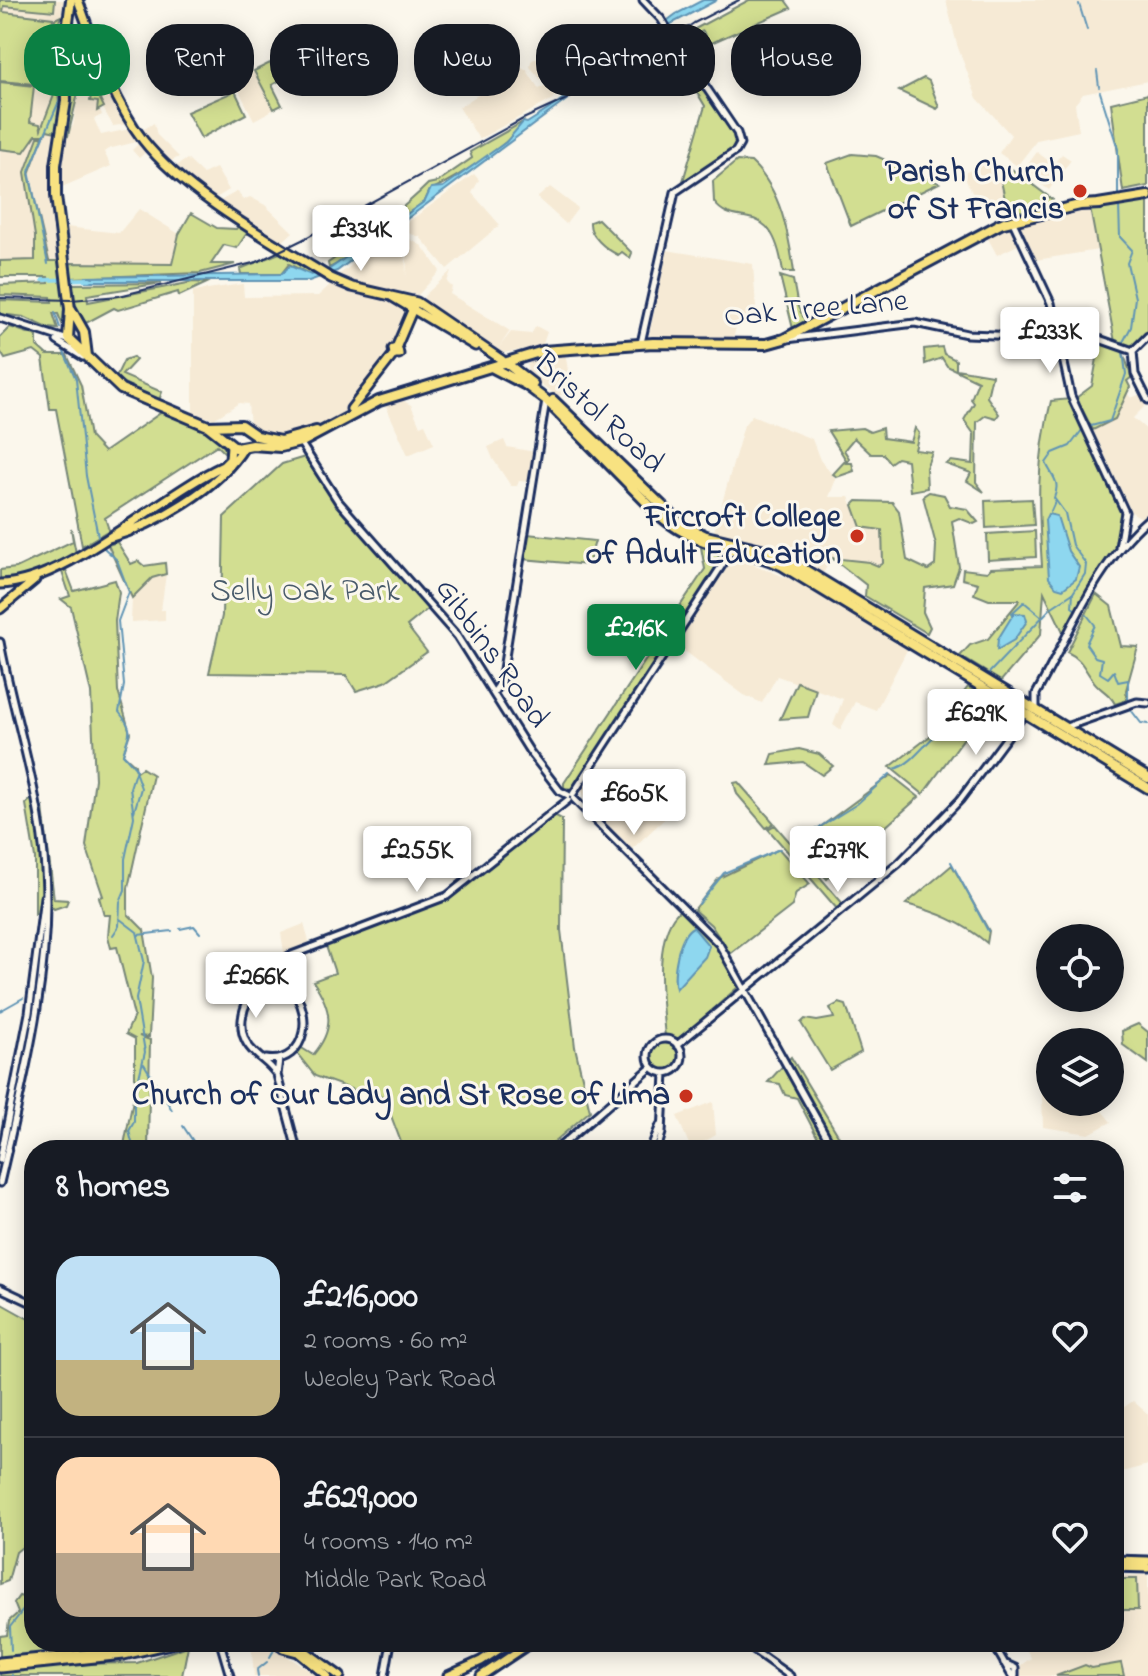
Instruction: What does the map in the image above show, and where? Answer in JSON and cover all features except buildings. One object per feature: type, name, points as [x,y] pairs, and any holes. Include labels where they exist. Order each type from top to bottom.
[{"type":"highway","points":[[71,0],[66,101],[57,147],[56,188],[70,309],[70,342],[93,365],[132,394],[208,426],[229,443],[246,446],[291,443],[374,401]]},
{"type":"highway","points":[[784,339],[1008,221],[1078,206],[1148,196]]},
{"type":"highway","points":[[70,309],[82,331],[87,356]]},
{"type":"highway","points":[[69,330],[82,331]]},
{"type":"highway","points":[[70,342],[81,341],[82,331]]},
{"type":"highway","name":"Oak Tree Lane","points":[[374,401],[552,349],[641,343],[756,346],[784,339]]},
{"type":"highway","points":[[526,382],[524,364],[531,355]]},
{"type":"highway","points":[[500,364],[526,382]]},
{"type":"highway","name":"Bristol Road","points":[[500,364],[599,443],[597,445],[620,474],[671,525],[696,540],[729,545]]},
{"type":"highway","name":"Bristol Road","points":[[526,382],[681,524],[772,560],[817,583],[1024,706]]},
{"type":"highway","points":[[208,426],[231,428],[241,425],[250,432],[291,443],[331,425],[351,409],[374,401]]},
{"type":"highway","points":[[229,443],[231,428]]},
{"type":"highway","points":[[246,446],[250,432]]},
{"type":"highway","points":[[1024,706],[1037,710],[1066,733],[1148,778]]},
{"type":"highway","points":[[1024,706],[1148,788]]},
{"type":"main road","name":"Bristol Road","points":[[78,0],[125,109],[152,150],[205,195],[324,274],[352,287],[415,304],[500,364]]},
{"type":"main road","points":[[71,11],[86,22]]},
{"type":"main road","points":[[69,23],[86,22]]},
{"type":"main road","points":[[351,409],[395,351],[415,304]]},
{"type":"main road","points":[[374,379],[374,401]]},
{"type":"main road","points":[[0,609],[43,574],[106,539],[223,466],[230,459],[229,443]]},
{"type":"main road","points":[[106,539],[161,517],[226,470],[246,446]]},
{"type":"main road","points":[[6,585],[43,574]]},
{"type":"main road","points":[[6,585],[16,594]]},
{"type":"main road","points":[[1124,1560],[1148,1561]]},
{"type":"main road","points":[[1124,1567],[1148,1568]]},
{"type":"main road","points":[[0,1662],[102,1652]]},
{"type":"main road","points":[[0,1668],[141,1652]]},
{"type":"main road","points":[[301,1652],[327,1676]]},
{"type":"main road","points":[[304,1652],[340,1676]]},
{"type":"main road","points":[[448,1676],[494,1652]]},
{"type":"main road","points":[[481,1676],[513,1652]]},
{"type":"main road","points":[[473,1665],[475,1675],[490,1671]]},
{"type":"main road","points":[[462,1670],[469,1676]]},
{"type":"street","points":[[641,343],[675,192],[736,151],[740,144],[737,133],[661,19],[643,0]]},
{"type":"street","points":[[1008,221],[1049,295],[1071,396],[1127,517],[1142,525]]},
{"type":"street","points":[[0,318],[70,342],[93,365]]},
{"type":"street","name":"Oak Tree Lane","points":[[784,339],[915,323],[967,334],[1099,339],[1133,351]]},
{"type":"street","points":[[43,332],[58,334],[69,330]]},
{"type":"street","points":[[1148,336],[1133,351],[1135,374],[1148,400]]},
{"type":"street","points":[[492,690],[501,677],[543,415],[549,403]]},
{"type":"street","name":"Gibbins Road","points":[[291,443],[311,459],[342,505],[445,621],[530,752],[560,791],[571,797],[712,936],[828,1140]]},
{"type":"street","points":[[677,1045],[908,853],[960,800],[1024,706],[1036,694],[1119,547],[1127,517]]},
{"type":"street","points":[[1119,547],[1148,519]]},
{"type":"street","points":[[294,1140],[277,1075],[266,1059],[253,1052],[245,1039],[242,1017],[250,996],[279,971],[289,956],[447,896],[571,797],[720,567],[729,545]]},
{"type":"street","points":[[0,645],[42,839],[46,889],[29,1042],[0,1183]]},
{"type":"street","points":[[1036,694],[1037,710]]},
{"type":"street","points":[[1066,733],[1075,721],[1148,703]]},
{"type":"street","points":[[0,1160],[26,1035],[43,923]]},
{"type":"street","points":[[266,1059],[279,1059],[295,1047],[305,1021],[300,998],[283,982],[279,971]]},
{"type":"street","points":[[268,982],[283,982]]},
{"type":"street","points":[[665,1073],[652,1067],[648,1055],[654,1043],[667,1040],[677,1045]]},
{"type":"street","points":[[665,1073],[680,1063],[677,1045]]},
{"type":"street","points":[[277,1075],[279,1059]]},
{"type":"street","points":[[568,1140],[652,1067]]},
{"type":"street","points":[[658,1140],[665,1073]]},
{"type":"street","points":[[654,1140],[661,1122]]},
{"type":"street","points":[[0,1288],[24,1299]]},
{"type":"street","points":[[223,1652],[230,1676]]},
{"type":"street","points":[[385,1676],[389,1652]]},
{"type":"street","points":[[756,1652],[790,1676]]},
{"type":"street","points":[[998,1652],[1009,1668],[1016,1669],[1015,1675]]},
{"type":"shaded area","points":[[0,0],[66,0],[64,24],[24,24],[24,96],[59,96],[56,134],[63,135],[73,126],[78,96],[115,96],[128,124],[113,126],[103,108],[100,110],[102,115],[94,119],[101,135],[130,129],[148,150],[139,158],[132,150],[138,144],[136,142],[108,149],[104,152],[111,166],[62,187],[66,227],[119,233],[139,209],[179,234],[173,264],[49,262],[29,174],[34,156],[28,173],[41,238],[37,261],[31,277],[0,278]]},
{"type":"shaded area","points":[[946,0],[1148,0],[1148,81],[1083,94],[1075,104],[1079,131],[1037,140],[1017,166],[999,153],[1011,135],[977,98],[957,45]]},
{"type":"shaded area","points":[[536,58],[536,74],[530,67],[531,61]]},
{"type":"shaded area","points":[[270,63],[270,96],[278,96],[282,105],[254,120],[242,96],[254,96],[254,71]]},
{"type":"shaded area","points":[[520,68],[526,69],[536,84],[536,96],[556,96],[479,139],[459,107],[476,96],[520,96]]},
{"type":"shaded area","points":[[154,123],[157,135],[179,157],[169,162],[141,131]]},
{"type":"shaded area","points":[[1037,152],[1049,161],[1055,162],[1062,154],[1071,160],[1049,190],[1023,171]]},
{"type":"shaded area","points":[[187,159],[203,174],[216,168],[229,190],[216,198],[175,167]]},
{"type":"shaded area","points":[[985,162],[992,162],[998,167],[1005,197],[978,205],[963,174]]},
{"type":"shaded area","points":[[474,174],[479,180],[472,193],[500,225],[447,269],[420,237],[408,233],[408,222]]},
{"type":"shaded area","points":[[550,187],[578,208],[566,224],[537,198]]},
{"type":"shaded area","points":[[238,191],[243,200],[250,197],[265,205],[293,232],[280,244],[220,201]]},
{"type":"shaded area","points":[[1090,208],[1098,250],[1036,260],[1018,222]]},
{"type":"shaded area","points":[[1010,225],[1020,244],[997,255],[986,235]]},
{"type":"shaded area","points":[[405,232],[406,277],[408,238],[422,246],[440,271],[418,295],[352,282],[337,276],[397,233]]},
{"type":"shaded area","points":[[666,250],[753,264],[757,322],[737,322],[733,340],[649,336]]},
{"type":"shaded area","points":[[451,271],[447,282],[452,287],[450,294],[510,331],[500,346],[511,332],[531,334],[536,326],[547,332],[542,347],[503,353],[424,301],[424,296]]},
{"type":"shaded area","points":[[243,284],[244,297],[318,296],[331,284],[377,296],[401,307],[406,315],[393,345],[358,400],[333,421],[315,430],[272,437],[250,425],[248,404],[239,403],[214,419],[193,414],[193,291]]},
{"type":"shaded area","points":[[565,352],[572,395],[556,395],[528,375],[527,365],[536,357]]},
{"type":"shaded area","points":[[1127,393],[1131,398],[1141,394],[1147,404],[1133,418],[1148,431],[1148,512],[1142,518],[1131,512],[1093,430],[1115,419]]},
{"type":"shaded area","points":[[400,399],[411,405],[420,426],[425,424],[434,444],[408,455],[385,404]]},
{"type":"shaded area","points":[[752,415],[812,439],[820,460],[836,479],[829,497],[849,497],[861,527],[882,530],[883,562],[878,567],[869,562],[832,558],[821,577],[713,535],[744,425]]},
{"type":"shaded area","points":[[504,440],[507,447],[535,452],[530,482],[519,481],[517,486],[511,486],[493,459],[488,447]]},
{"type":"shaded area","points":[[735,557],[795,581],[909,646],[876,710],[855,702],[840,730],[833,725],[843,699],[777,676],[762,703],[744,695],[675,644],[729,560]]},
{"type":"shaded area","points":[[166,574],[161,610],[165,610],[165,620],[131,622],[132,598],[152,578]]},
{"type":"shaded area","points":[[637,779],[672,812],[632,849],[592,810],[581,789],[586,784],[619,799]]},
{"type":"shaded area","points":[[304,924],[310,945],[284,953],[281,933]]},
{"type":"shaded area","points":[[713,1102],[716,1135],[707,1140],[687,1140],[677,1116]]},
{"type":"shaded area","points":[[1043,1116],[1106,1116],[1111,1122],[1089,1134],[1043,1127]]},
{"type":"shaded area","points":[[1133,1401],[1148,1414],[1148,1465],[1124,1471],[1124,1407]]},
{"type":"shaded area","points":[[1148,1575],[1148,1676],[1018,1676],[1021,1665],[1031,1658],[1028,1652],[1124,1652],[1124,1576]]},
{"type":"shaded area","points":[[252,1652],[281,1652],[318,1676],[254,1676]]},
{"type":"green space","points":[[0,0],[55,0],[54,11],[4,6],[3,12],[53,18],[52,24],[24,24],[24,83],[0,81]]},
{"type":"green space","points":[[749,0],[785,0],[791,8],[755,24],[731,24],[731,34],[715,41],[715,24],[704,24]]},
{"type":"green space","points":[[270,63],[270,96],[278,96],[282,105],[274,109],[254,71]]},
{"type":"green space","points":[[924,78],[929,81],[939,107],[937,109],[899,91]]},
{"type":"green space","points":[[0,82],[24,85],[24,96],[33,96],[30,122],[40,124],[41,129],[54,96],[58,96],[59,103],[62,100],[56,132],[47,130],[45,135],[36,135],[24,152],[0,149]]},
{"type":"green space","points":[[1148,94],[1148,186],[1123,191],[1111,103]]},
{"type":"green space","points":[[69,96],[77,96],[68,136],[63,135]]},
{"type":"green space","points":[[91,96],[98,96],[104,107],[97,111],[98,102],[90,101]]},
{"type":"green space","points":[[224,96],[237,96],[246,114],[201,138],[187,112]]},
{"type":"green space","points":[[699,96],[708,96],[736,139],[733,150],[683,181],[705,106]]},
{"type":"green space","points":[[523,122],[495,151],[430,190],[425,201],[346,260],[329,268],[328,263],[392,216],[428,184],[437,182],[472,158],[470,152]]},
{"type":"green space","points":[[38,137],[43,137],[29,174],[49,261],[60,261],[65,315],[63,326],[58,314],[53,313],[58,329],[24,317],[0,314],[0,300],[52,302],[51,297],[0,295],[0,285],[49,283],[48,277],[0,277],[0,261],[35,260],[35,236],[25,172]]},
{"type":"green space","points":[[852,154],[876,156],[939,183],[851,226],[827,163]]},
{"type":"green space","points":[[737,161],[751,162],[770,185],[782,213],[794,272],[783,272],[778,248],[771,232],[762,223],[732,214],[714,202],[713,181]]},
{"type":"green space","points":[[998,167],[1009,167],[1053,200],[1052,207],[1008,213]]},
{"type":"green space","points":[[1148,198],[1148,334],[1132,348],[1115,342],[1090,208]]},
{"type":"green space","points":[[191,213],[217,228],[236,229],[240,224],[249,230],[237,248],[224,245],[211,264],[235,264],[200,273],[70,278],[68,263],[172,264],[179,234]]},
{"type":"green space","points":[[598,219],[632,253],[630,258],[622,252],[618,255],[613,252],[595,237],[590,222]]},
{"type":"green space","points":[[282,252],[317,274],[311,275],[289,264],[281,274],[241,274],[240,269]]},
{"type":"green space","points":[[780,276],[793,280],[798,307],[806,322],[793,329]]},
{"type":"green space","points":[[193,282],[207,283],[179,296],[178,292],[118,310],[114,308],[86,323],[77,313],[72,284],[162,283],[87,295],[88,302]]},
{"type":"green space","points":[[10,327],[37,336],[37,346],[47,355],[67,355],[81,385],[90,437],[104,452],[162,412],[209,432],[227,455],[217,445],[105,518],[109,530],[82,546],[56,409],[50,409],[43,358],[34,351],[5,359],[0,351],[0,337]]},
{"type":"green space","points":[[1100,342],[1122,350],[1132,377],[1127,381],[1130,387],[1115,419],[1093,430],[1076,398],[1092,386]]},
{"type":"green space","points":[[942,347],[944,354],[956,360],[956,369],[992,375],[987,397],[999,414],[996,418],[986,415],[977,422],[976,482],[984,492],[967,481],[971,473],[946,464],[951,461],[973,464],[974,434],[964,420],[974,403],[971,399],[978,381],[947,366],[942,358],[925,364],[924,349]]},
{"type":"green space","points":[[133,357],[136,360],[122,375],[162,392],[159,400],[115,379],[124,360]]},
{"type":"green space","points":[[1070,399],[1125,517],[1123,539],[1065,636],[1044,592],[1041,634],[1001,681],[960,656],[970,645],[988,639],[1020,600],[989,600],[974,594],[978,583],[962,579],[963,569],[987,572],[991,568],[1042,566],[1039,483],[1046,423],[1051,401]]},
{"type":"green space","points":[[862,428],[870,432],[882,428],[883,438],[911,442],[915,428],[919,433],[915,450],[932,452],[926,468],[927,488],[910,491],[907,460],[897,458],[890,463],[883,454],[871,454],[854,438],[844,450],[849,458],[846,463],[852,463],[854,471],[837,477],[833,474],[846,460],[828,431]]},
{"type":"green space","name":"Selly Oak Park","points":[[305,457],[337,506],[429,608],[407,626],[427,652],[385,682],[356,691],[346,675],[209,673],[222,616],[224,517],[282,464]]},
{"type":"green space","points":[[929,492],[944,495],[950,506],[967,509],[978,522],[974,524],[959,518],[952,521],[959,567],[953,584],[925,588],[923,612],[930,627],[927,633],[865,596],[866,585],[832,558],[878,566],[883,563],[882,530],[861,527],[853,505],[857,501],[892,502],[899,511],[907,560],[928,570],[935,565],[936,545],[923,496]]},
{"type":"green space","points":[[1032,499],[1034,525],[986,528],[985,501]]},
{"type":"green space","points":[[71,528],[76,553],[35,574],[0,581],[0,570],[16,568],[73,541]]},
{"type":"green space","points":[[1035,531],[1036,557],[988,560],[987,534]]},
{"type":"green space","points":[[527,534],[595,541],[588,565],[523,559]]},
{"type":"green space","points":[[117,542],[131,564],[138,561],[144,566],[165,563],[166,574],[152,578],[132,598],[108,545]]},
{"type":"green space","points":[[701,547],[718,551],[719,564],[662,655],[651,649],[705,569]]},
{"type":"green space","points":[[66,570],[74,591],[115,580],[119,592],[115,621],[118,691],[130,733],[123,754],[135,765],[136,772],[142,768],[153,775],[128,888],[128,914],[144,930],[152,978],[149,1037],[139,1036],[150,1040],[148,1140],[125,1140],[135,1090],[135,1039],[126,1034],[134,1016],[117,947],[111,948],[108,936],[110,915],[104,915],[99,897],[103,896],[86,846],[95,779],[91,693],[71,607],[61,599],[70,596],[62,572]]},
{"type":"green space","points":[[1096,594],[1111,606],[1121,646],[1138,647],[1126,690],[1127,700],[1115,704],[1078,659],[1067,652]]},
{"type":"green space","points":[[651,652],[659,658],[574,789],[564,788],[564,783]]},
{"type":"green space","points":[[797,682],[816,689],[808,717],[780,719]]},
{"type":"green space","points":[[968,687],[991,701],[923,794],[890,767],[930,736]]},
{"type":"green space","points":[[799,749],[819,754],[833,766],[822,775],[803,762],[769,765],[773,754]]},
{"type":"green space","points":[[891,775],[919,797],[827,879],[796,845]]},
{"type":"green space","points":[[738,782],[774,823],[766,828],[737,794],[734,783]]},
{"type":"green space","points":[[32,798],[44,879],[39,913],[35,914],[35,858],[26,804]]},
{"type":"green space","points":[[38,807],[43,807],[54,899],[68,900],[66,905],[54,909],[49,904]]},
{"type":"green space","points":[[554,815],[562,819],[561,930],[575,1047],[590,1111],[557,1140],[400,1140],[385,1100],[374,1091],[356,1091],[315,1076],[296,1052],[300,1047],[313,1055],[328,1028],[327,1010],[313,981],[335,973],[326,946],[449,896]]},
{"type":"green space","points":[[775,825],[844,905],[838,910],[768,829]]},
{"type":"green space","points":[[779,849],[810,884],[796,893],[792,906],[730,954],[711,925],[694,910],[719,878]]},
{"type":"green space","points":[[952,865],[989,931],[987,943],[949,919],[906,904]]},
{"type":"green space","points":[[681,909],[716,945],[738,987],[675,1044],[665,1037],[661,968],[666,934]]},
{"type":"green space","points":[[839,1003],[846,1005],[861,1052],[830,1070],[801,1023],[805,1019],[817,1021],[834,1018],[830,1008]]},
{"type":"green space","points":[[1138,1024],[1148,1032],[1148,1063],[1124,1046],[1124,1030]]},
{"type":"green space","points":[[665,1042],[675,1046],[679,1056],[675,1066],[665,1070],[655,1066],[651,1056],[655,1046]]},
{"type":"green space","points":[[791,1057],[841,1140],[819,1140],[797,1098],[785,1095],[780,1084],[768,1082]]},
{"type":"green space","points":[[0,1303],[24,1316],[24,1546],[16,1552],[8,1581],[0,1584]]},
{"type":"green space","points":[[1124,1579],[1137,1579],[1138,1610],[1124,1610]]},
{"type":"green space","points":[[19,1596],[24,1597],[24,1652],[56,1652],[0,1658],[0,1636],[7,1635],[9,1621],[18,1613],[14,1603]]},
{"type":"green space","points":[[170,1652],[187,1652],[182,1676],[0,1676],[0,1672],[72,1664],[137,1663]]},
{"type":"green space","points":[[1121,1663],[1124,1676],[1056,1676],[1085,1665],[1092,1668]]},
{"type":"water","points":[[703,0],[717,0],[671,24],[663,24]]},
{"type":"water","points":[[566,96],[572,96],[337,271],[309,281],[86,281],[86,277],[281,274],[290,266],[311,275],[328,270],[425,201],[431,188],[443,187],[506,142],[523,122],[527,123]]},
{"type":"water","points":[[1048,514],[1057,516],[1068,551],[1079,567],[1076,579],[1063,589],[1056,587],[1049,578],[1045,520]]},
{"type":"water","points":[[1014,613],[1025,614],[1027,621],[1014,640],[997,650],[998,639]]},
{"type":"water","points":[[693,927],[709,946],[705,957],[676,989],[680,946]]},
{"type":"waterway","points":[[83,4],[85,0]]},
{"type":"waterway","points":[[1079,4],[1087,30]]},
{"type":"waterway","points":[[48,264],[29,171],[60,99],[56,41],[63,21]]},
{"type":"waterway","points":[[1097,71],[1099,87]]},
{"type":"waterway","points":[[1100,92],[1118,149],[1118,197]]},
{"type":"waterway","points":[[1091,426],[1110,421],[1126,374],[1122,344],[1131,327],[1135,298],[1127,263],[1132,250],[1120,237],[1119,205]]},
{"type":"waterway","points":[[43,280],[90,279]]},
{"type":"waterway","points":[[55,312],[60,328]]},
{"type":"waterway","points":[[63,350],[76,379],[86,476],[98,536]]},
{"type":"waterway","points":[[1076,610],[1072,607],[1073,593],[1085,574],[1086,564],[1072,545],[1065,513],[1054,498],[1056,483],[1046,463],[1053,453],[1070,446],[1082,430]]},
{"type":"waterway","points":[[1051,511],[1055,502]]},
{"type":"waterway","points":[[104,548],[117,560],[129,592],[118,621],[124,685],[119,712],[129,732],[123,754],[136,769],[130,788],[134,817],[125,859],[125,890],[120,902],[119,926],[113,935]]},
{"type":"waterway","points":[[1052,607],[1073,593]]},
{"type":"waterway","points":[[1012,613],[1024,602],[1041,616]]},
{"type":"waterway","points":[[988,674],[1050,609]]},
{"type":"waterway","points":[[1087,615],[1095,625],[1086,644],[1095,657],[1102,659],[1100,673],[1108,678],[1114,671],[1118,682],[1128,680],[1128,706],[1141,723],[1148,724]]},
{"type":"waterway","points":[[894,769],[911,760],[942,729],[960,721],[975,690]]},
{"type":"waterway","points":[[134,812],[141,788],[136,774]]},
{"type":"waterway","points":[[796,842],[857,804],[890,774]]},
{"type":"waterway","points":[[699,904],[724,873],[780,849]]},
{"type":"waterway","points":[[951,862],[988,931]]},
{"type":"waterway","points":[[120,919],[137,932],[144,961],[136,999],[145,1052],[134,1099],[134,1122],[129,1131],[131,1140]]},
{"type":"waterway","points":[[180,929],[194,926],[200,933]]},
{"type":"waterway","points":[[138,935],[172,931]]},
{"type":"waterway","points":[[0,1011],[23,998]]},
{"type":"waterway","points":[[144,1064],[172,1110]]},
{"type":"waterway","points":[[183,1126],[192,1140]]},
{"type":"waterway","points":[[11,1650],[10,1627],[24,1609]]},
{"type":"waterway","points":[[270,1657],[273,1652]]},
{"type":"waterway","points":[[258,1676],[257,1670],[267,1662]]},
{"type":"railway","points":[[0,298],[71,300],[119,296],[257,262],[523,119],[617,76],[694,23],[739,0]]},
{"type":"place","name":"Parish Church of St Francis","points":[[1080,191]]},
{"type":"place","name":"Fircroft College of Adult Education","points":[[857,536]]},
{"type":"place","name":"Church of Our Lady and St Rose of Lima","points":[[686,1096]]}]
